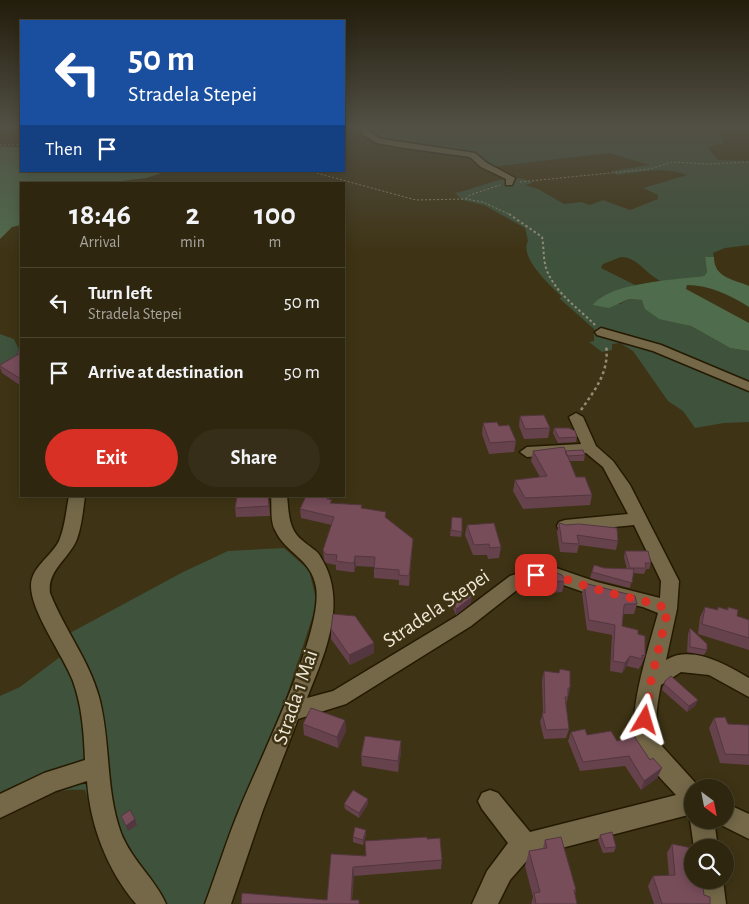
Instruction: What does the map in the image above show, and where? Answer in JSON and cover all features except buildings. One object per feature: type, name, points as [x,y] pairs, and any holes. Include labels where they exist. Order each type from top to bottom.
[{"type":"street","points":[[493,169],[511,178],[509,183]]},
{"type":"street","points":[[602,332],[657,348],[749,387]]},
{"type":"street","points":[[576,417],[590,448],[608,464],[622,485],[670,581],[668,609],[646,711],[646,736],[654,752],[684,787]]},
{"type":"street","points":[[528,452],[590,448]]},
{"type":"street","points":[[77,497],[66,544],[45,570],[40,585],[42,599],[72,655],[91,701],[99,791],[112,842],[124,867],[153,904]]},
{"type":"street","name":"Strada 1 Mai","points":[[218,904],[252,810],[292,712],[326,609],[320,572],[313,558],[293,543],[282,528],[279,497]]},
{"type":"street","points":[[564,526],[638,519]]},
{"type":"street","name":"Stradela Stepei","points":[[292,712],[339,698],[464,621],[516,581],[536,575],[553,574],[595,589],[646,600],[668,609]]},
{"type":"street","points":[[651,681],[678,663],[713,667],[749,688]]},
{"type":"street","points":[[0,806],[52,781],[97,767]]},
{"type":"street","points":[[490,802],[525,846]]},
{"type":"street","points":[[485,904],[489,893],[514,853],[525,846],[684,805]]},
{"type":"street","points":[[734,820],[749,827]]},
{"type":"street","points":[[711,889],[713,904]]},
{"type":"path","points":[[466,198],[470,195],[509,183],[648,169]]},
{"type":"path","points":[[313,172],[416,200],[466,198],[483,202],[506,212],[542,237],[546,251],[546,267],[553,282],[602,332],[607,348],[608,364],[597,387],[576,417]]},
{"type":"green space","points":[[0,169],[20,169],[20,172],[165,172],[146,178],[113,182],[20,182],[20,225],[12,227],[0,239]]},
{"type":"green space","points":[[623,169],[749,169],[749,245],[725,248],[713,253],[714,257],[705,257],[707,272],[704,276],[669,282],[661,281],[632,260],[621,257],[603,264],[601,268],[635,285],[599,298],[620,304],[629,299],[642,300],[659,318],[691,326],[730,348],[749,351],[749,422],[724,423],[695,428],[683,411],[668,401],[633,351],[620,343],[612,344],[612,350],[602,352],[589,342],[594,341],[594,329],[559,298],[562,297],[544,279],[532,263],[526,248],[528,241],[525,228],[484,205],[462,200],[455,193],[495,181],[515,178],[525,179],[533,183],[525,185],[538,189],[564,204],[581,202],[590,205],[603,200],[630,210],[658,199],[658,195],[643,188],[687,175],[661,170],[617,175],[611,171]]},
{"type":"green space","points":[[705,257],[714,257],[717,269],[721,274],[749,286],[749,307],[734,298],[711,289],[687,285],[686,289],[749,323],[749,351],[730,348],[691,326],[659,319],[645,309],[642,300],[629,299],[609,308],[593,305],[602,297],[628,287],[644,283],[704,276],[707,272]]},
{"type":"green space","points":[[0,334],[14,339],[20,355],[0,368]]},
{"type":"green space","points":[[284,548],[309,570],[317,603],[275,732],[206,904],[137,904],[109,866],[101,848],[85,790],[51,793],[31,799],[0,813],[0,696],[20,687],[64,654],[57,640],[183,572],[228,551]]},
{"type":"route","points":[[536,575],[553,574],[595,589],[646,600],[668,609],[659,654],[651,681],[645,720]]}]
